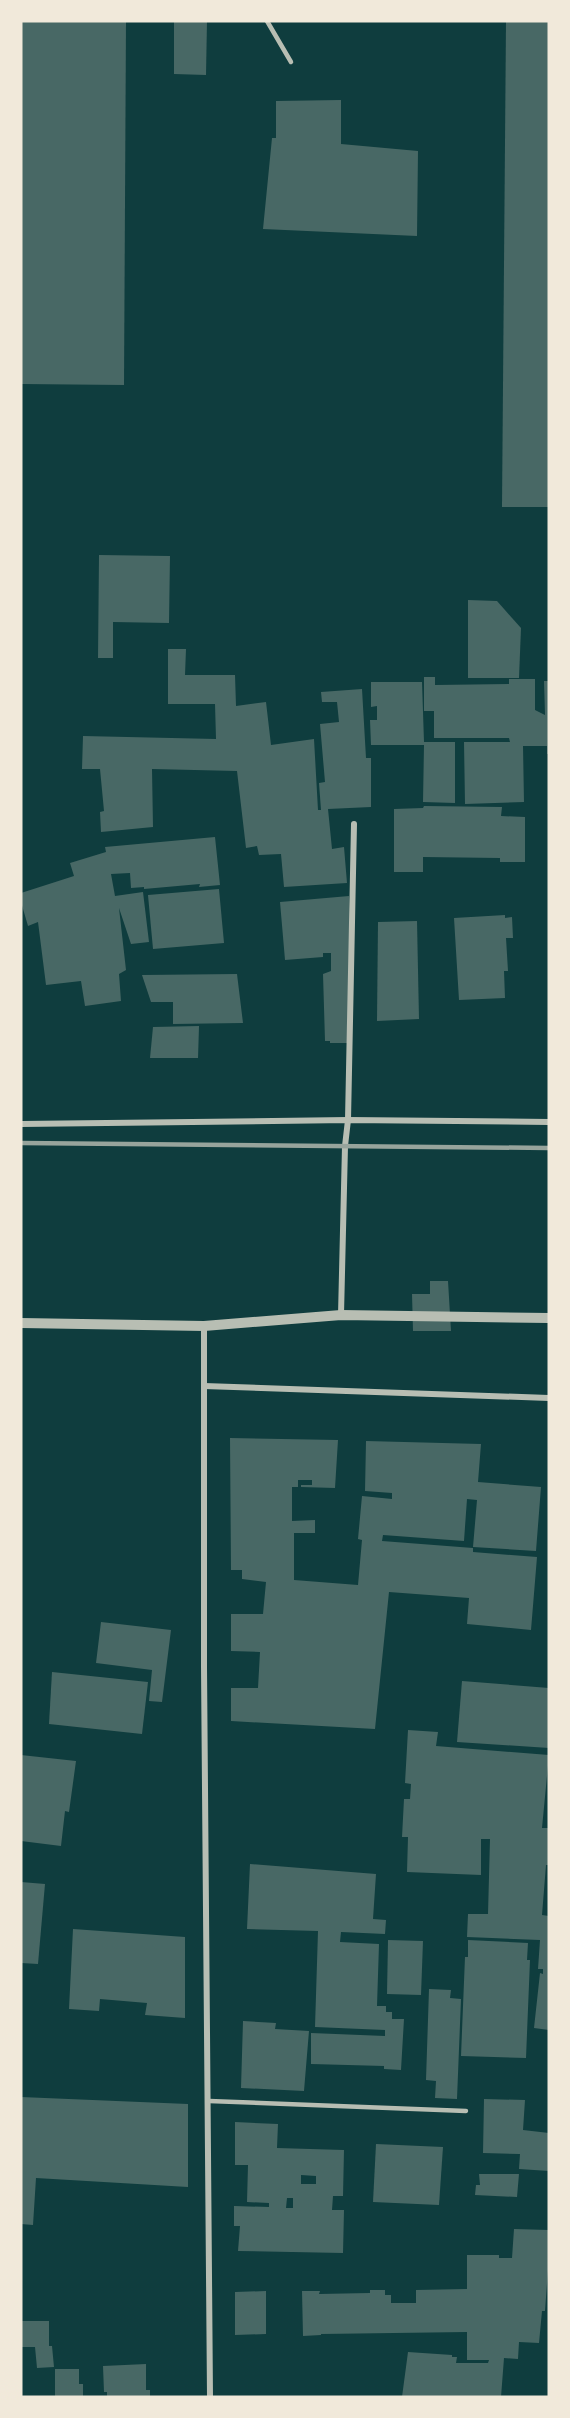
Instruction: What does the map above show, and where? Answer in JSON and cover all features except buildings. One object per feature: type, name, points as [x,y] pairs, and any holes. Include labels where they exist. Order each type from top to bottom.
[{"type":"street","points":[[341,1315],[345,1146],[348,1120],[354,824]]},
{"type":"street","points":[[21,1124],[348,1120],[549,1122]]},
{"type":"street","points":[[21,1323],[204,1326],[341,1315],[549,1318]]},
{"type":"street","points":[[204,1326],[204,1667],[210,2397]]},
{"type":"street","points":[[204,1386],[549,1398]]},
{"type":"lane","points":[[267,21],[291,62]]},
{"type":"lane","points":[[209,2101],[466,2111]]},
{"type":"railway","points":[[21,1143],[549,1148]]}]
